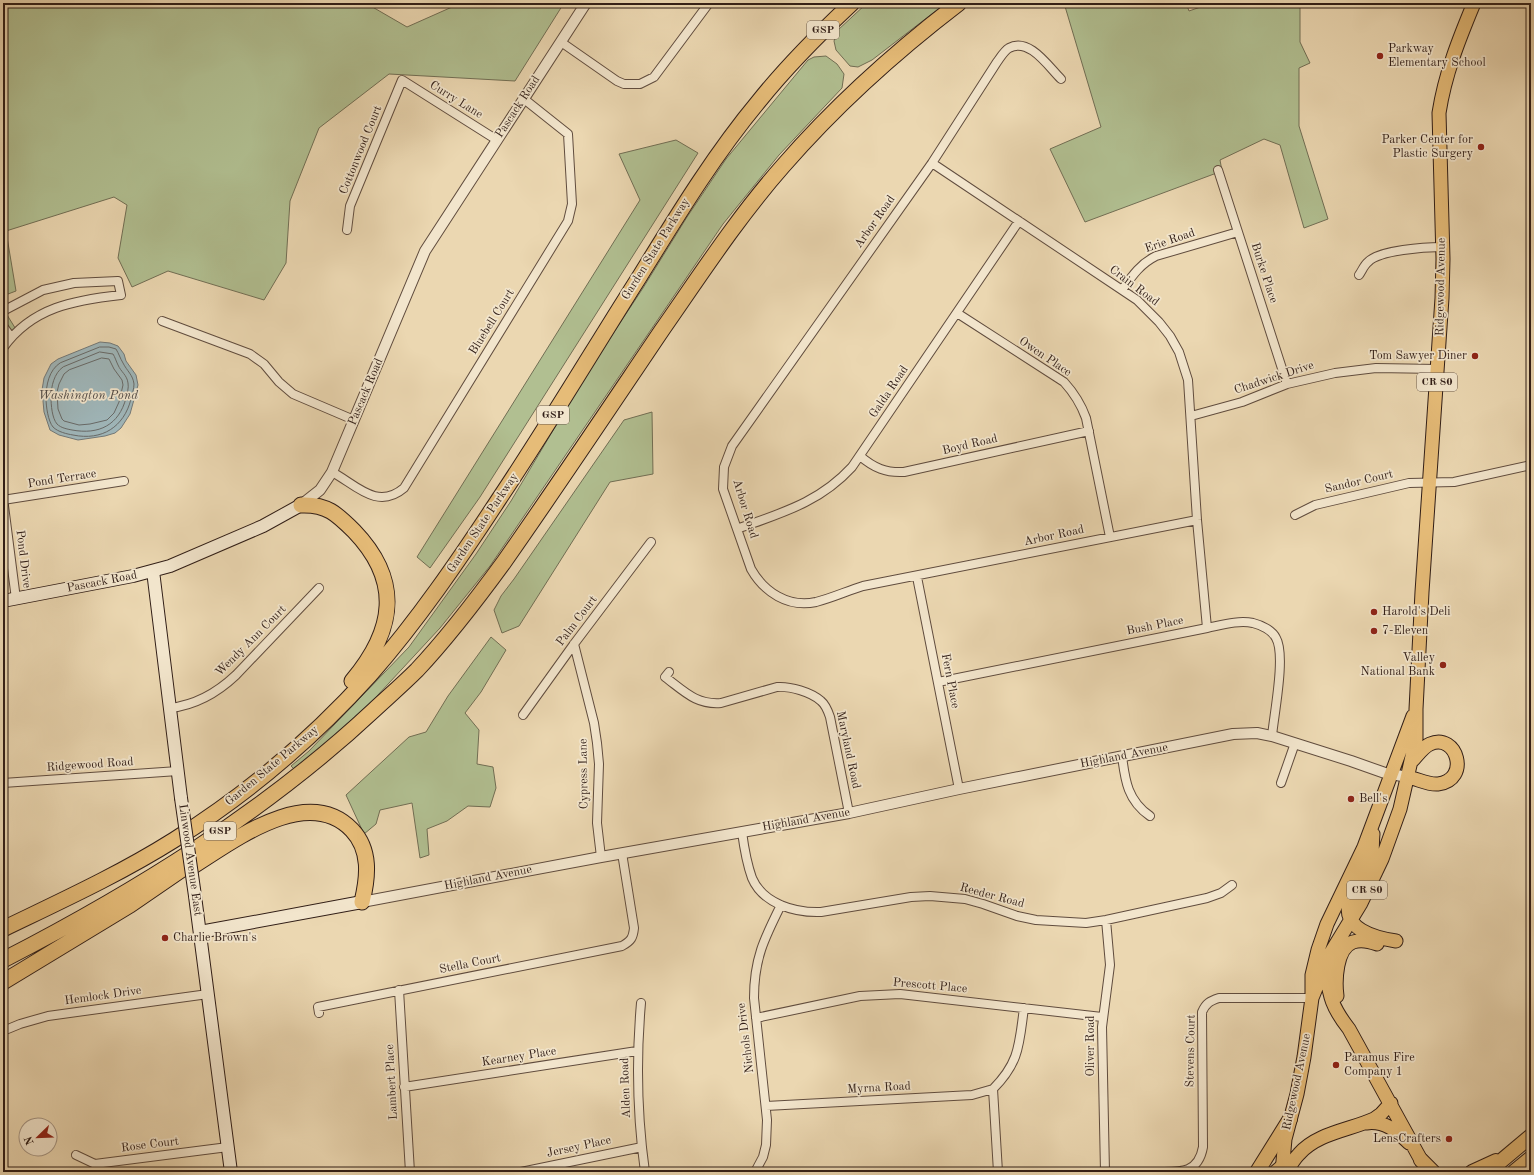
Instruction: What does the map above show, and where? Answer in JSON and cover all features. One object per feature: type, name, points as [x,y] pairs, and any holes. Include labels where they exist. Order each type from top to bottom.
[{"type":"highway","name":"Garden State Parkway","points":[[3,928],[72,896],[173,841],[220,808],[288,756],[368,677],[422,611],[464,553],[511,481],[691,193],[712,163],[741,123],[777,79],[816,37],[852,3]]},
{"type":"highway","name":"Garden State Parkway","points":[[3,982],[130,905],[251,822],[302,782],[369,724],[394,699],[415,672],[471,607],[504,562],[713,256],[764,189],[820,125],[861,85],[924,30],[960,3]]},
{"type":"highway","points":[[288,756],[330,704],[353,680],[369,658],[385,624],[387,608],[387,593],[383,572],[373,553],[366,544],[333,512],[322,507],[302,505]]},
{"type":"highway","name":"Garden State Parkway","points":[[3,960],[72,924],[132,888],[182,857],[252,810],[319,759],[415,672]]},
{"type":"highway","points":[[130,905],[251,831],[285,817],[312,812],[327,814],[341,821],[353,831],[361,844],[366,858],[367,874],[362,902]]},
{"type":"highway","points":[[1257,1172],[1290,1119]]},
{"type":"highway","points":[[1488,1172],[1531,1136]]},
{"type":"highway","points":[[1472,1172],[1510,1153]]},
{"type":"highway","points":[[1514,1172],[1531,1158]]},
{"type":"highway","points":[[1421,1161],[1433,1172]]},
{"type":"highway","points":[[1526,1172],[1531,1166]]},
{"type":"main road","name":"Ridgewood Avenue","points":[[1312,998],[1336,943],[1366,893],[1382,859],[1396,823],[1412,761],[1416,739],[1416,709],[1423,570],[1443,281],[1439,113],[1449,67],[1473,7]]},
{"type":"main road","name":"Pascack Road","points":[[3,601],[153,571],[170,566],[264,526],[302,505]]},
{"type":"main road","name":"Linwood Avenue East","points":[[153,571],[181,798],[231,1172]]},
{"type":"main road","name":"Ridgewood Avenue","points":[[1282,1171],[1290,1119],[1302,1071],[1312,998],[1312,975],[1322,937],[1353,872],[1373,825],[1416,709]]},
{"type":"main road","points":[[1408,777],[1432,784],[1440,784],[1453,777],[1458,766],[1457,757],[1453,750],[1440,742],[1433,743],[1428,746],[1412,761]]},
{"type":"main road","points":[[1373,825],[1372,857],[1350,901],[1349,909],[1351,920],[1357,927],[1364,932],[1384,939],[1394,945],[1358,940],[1349,944],[1338,964],[1336,985],[1340,1005],[1350,1029],[1421,1161]]},
{"type":"main road","name":"Highland Avenue","points":[[200,932],[362,902]]},
{"type":"main road","points":[[1325,967],[1328,990],[1333,1005],[1337,1013],[1350,1029]]},
{"type":"main road","points":[[1282,1171],[1298,1154],[1321,1138],[1362,1124],[1378,1116],[1391,1103]]},
{"type":"main road","points":[[1362,1124],[1377,1123],[1398,1133],[1421,1161]]},
{"type":"street","name":"Pascack Road","points":[[302,505],[320,490],[332,472],[425,252],[586,3]]},
{"type":"street","points":[[561,42],[617,81],[624,84],[640,84],[654,76],[709,3]]},
{"type":"street","name":"Arbor Road","points":[[1061,79],[1028,47],[1019,44],[1008,48],[997,62],[932,163],[732,446],[724,467],[722,478],[723,489],[751,569],[756,578],[771,593],[791,602],[803,603],[814,602],[863,586],[917,577],[1197,520]]},
{"type":"street","name":"Curry Lane","points":[[402,80],[497,140]]},
{"type":"street","name":"Cottonwood Court","points":[[347,230],[350,206],[402,80]]},
{"type":"street","name":"Bluebell Court","points":[[332,472],[360,491],[378,496],[392,496],[404,488],[568,221],[572,204],[568,134],[524,99]]},
{"type":"street","name":"Crain Road","points":[[932,163],[1137,300],[1159,322],[1170,336],[1179,352],[1188,380],[1197,520],[1207,628]]},
{"type":"street","name":"Burke Place","points":[[1218,170],[1288,384]]},
{"type":"street","name":"Galda Road","points":[[738,529],[814,498],[842,478],[860,456],[1019,221]]},
{"type":"street","name":"Erie Road","points":[[1122,290],[1139,267],[1146,261],[1156,256],[1238,232]]},
{"type":"street","points":[[1359,275],[1368,261],[1382,255],[1412,249],[1442,247]]},
{"type":"street","points":[[3,311],[43,290],[74,283],[118,281],[121,295],[93,298],[62,306],[30,321],[11,337],[3,348]]},
{"type":"street","name":"Owen Place","points":[[957,313],[1064,382],[1078,399],[1083,409],[1089,431],[1110,537]]},
{"type":"street","points":[[162,321],[257,358],[282,385],[293,394],[354,420]]},
{"type":"street","points":[[3,326],[11,337]]},
{"type":"street","name":"Chadwick Drive","points":[[1191,416],[1242,402],[1288,384],[1356,369],[1395,367],[1438,369]]},
{"type":"street","name":"Boyd Road","points":[[860,456],[874,467],[884,471],[904,472],[1089,431]]},
{"type":"street","name":"Sandor Court","points":[[1295,515],[1314,505],[1409,483],[1454,482],[1531,465]]},
{"type":"street","name":"Pond Terrace","points":[[3,499],[124,482]]},
{"type":"street","name":"Pond Drive","points":[[3,499],[16,599]]},
{"type":"street","name":"Palm Court","points":[[523,715],[574,644],[651,542]]},
{"type":"street","name":"Fern Place","points":[[917,577],[959,789]]},
{"type":"street","name":"Wendy Ann Court","points":[[170,708],[196,702],[214,693],[225,685],[320,588]]},
{"type":"street","name":"Bush Place","points":[[938,682],[1207,628],[1235,623],[1254,623],[1262,626],[1276,637],[1280,648],[1280,665],[1272,736]]},
{"type":"street","name":"Cypress Lane","points":[[574,644],[594,723],[597,743],[599,764],[597,823],[602,857]]},
{"type":"street","name":"Maryland Road","points":[[669,672],[665,677],[694,699],[707,703],[721,703],[785,686],[793,687],[821,701],[827,708],[830,717],[849,813]]},
{"type":"street","name":"Highland Avenue","points":[[362,902],[622,853],[849,813],[959,789],[1233,734],[1257,734],[1272,736],[1385,773],[1408,777]]},
{"type":"street","points":[[1281,783],[1295,743]]},
{"type":"street","points":[[1122,756],[1125,778],[1131,796],[1140,809],[1150,816]]},
{"type":"street","name":"Ridgewood Road","points":[[3,782],[178,771]]},
{"type":"street","name":"Reeder Road","points":[[742,832],[752,878],[759,888],[767,896],[781,905],[794,911],[806,913],[821,912],[911,897],[949,897],[983,904],[1017,916],[1036,920],[1086,923],[1207,898],[1221,893],[1232,885]]},
{"type":"street","name":"Stella Court","points":[[319,1013],[318,1007],[622,946],[632,939],[634,928],[622,853]]},
{"type":"street","name":"Nichols Drive","points":[[755,1172],[763,1157],[766,1145],[767,1120],[754,998],[754,979],[756,963],[766,934],[781,905]]},
{"type":"street","name":"Oliver Road","points":[[1105,1172],[1102,1017],[1110,965],[1106,920]]},
{"type":"street","name":"Lambert Place","points":[[398,990],[410,1172]]},
{"type":"street","name":"Hemlock Drive","points":[[3,1031],[20,1024],[48,1016],[208,994]]},
{"type":"street","name":"Prescott Place","points":[[756,1018],[860,996],[882,994],[918,995],[1102,1017]]},
{"type":"street","name":"Stevens Court","points":[[1156,1172],[1182,1172],[1198,1160],[1202,1154],[1202,1012],[1205,1005],[1210,1000],[1219,998],[1312,998]]},
{"type":"street","name":"Alden Road","points":[[641,1003],[637,1082],[645,1172]]},
{"type":"street","points":[[998,1172],[993,1089],[1005,1077],[1016,1057],[1024,1008]]},
{"type":"street","name":"Kearney Place","points":[[404,1087],[638,1051]]},
{"type":"street","name":"Myrna Road","points":[[766,1106],[972,1095],[993,1089]]},
{"type":"street","name":"Rose Court","points":[[76,1155],[95,1164],[228,1147]]},
{"type":"street","name":"Jersey Place","points":[[520,1172],[642,1147]]},
{"type":"green space","points":[[3,3],[375,3],[369,5],[407,27],[461,3],[564,3],[515,81],[389,74],[319,128],[290,201],[286,263],[264,300],[168,271],[132,287],[118,258],[127,205],[114,197],[6,231],[16,291],[8,294],[3,299]]},
{"type":"green space","points":[[867,3],[946,3],[872,60],[858,67],[850,66],[836,50],[834,41],[838,30]]},
{"type":"green space","points":[[1064,3],[1186,3],[1189,11],[1212,3],[1300,3],[1300,42],[1310,63],[1299,68],[1299,126],[1328,219],[1304,228],[1280,145],[1264,139],[1220,160],[1222,171],[1085,222],[1050,149],[1101,127]]},
{"type":"green space","points":[[826,56],[837,64],[844,74],[842,88],[779,155],[723,224],[490,566],[440,628],[364,710],[295,770],[291,766],[309,751],[409,647],[476,554],[511,501],[589,370],[726,159],[808,60],[814,57]]},
{"type":"green space","points":[[676,140],[698,153],[480,497],[430,568],[417,557],[640,200],[619,154]]},
{"type":"green space","points":[[3,302],[4,310],[17,331],[3,348]]},
{"type":"green space","points":[[652,412],[653,474],[610,482],[519,626],[502,633],[494,610],[501,596],[624,420]]},
{"type":"green space","points":[[491,637],[506,650],[481,692],[465,713],[479,730],[477,764],[493,767],[496,788],[490,807],[468,806],[447,821],[427,829],[429,855],[420,858],[412,803],[380,810],[376,824],[364,834],[346,795],[409,737],[426,732],[448,696]]},
{"type":"water","name":"Washington Pond","points":[[100,342],[118,346],[136,375],[138,385],[130,414],[121,428],[115,433],[105,436],[78,440],[59,435],[50,430],[44,412],[42,390],[44,378],[51,364],[58,359]]},
{"type":"place","name":"Parkway Elementary School","points":[[1380,56]]},
{"type":"place","name":"Parker Center for Plastic Surgery","points":[[1481,147]]},
{"type":"place","name":"Tom Sawyer Diner","points":[[1475,356]]},
{"type":"place","name":"Harold's Deli","points":[[1374,612]]},
{"type":"place","name":"7-Eleven","points":[[1374,631]]},
{"type":"place","name":"Valley National Bank","points":[[1443,665]]},
{"type":"place","name":"Bell's","points":[[1351,799]]},
{"type":"place","name":"Charlie Brown's","points":[[165,938]]},
{"type":"place","name":"Paramus Fire Company 1","points":[[1336,1065]]},
{"type":"place","name":"LensCrafters","points":[[1449,1139]]}]
